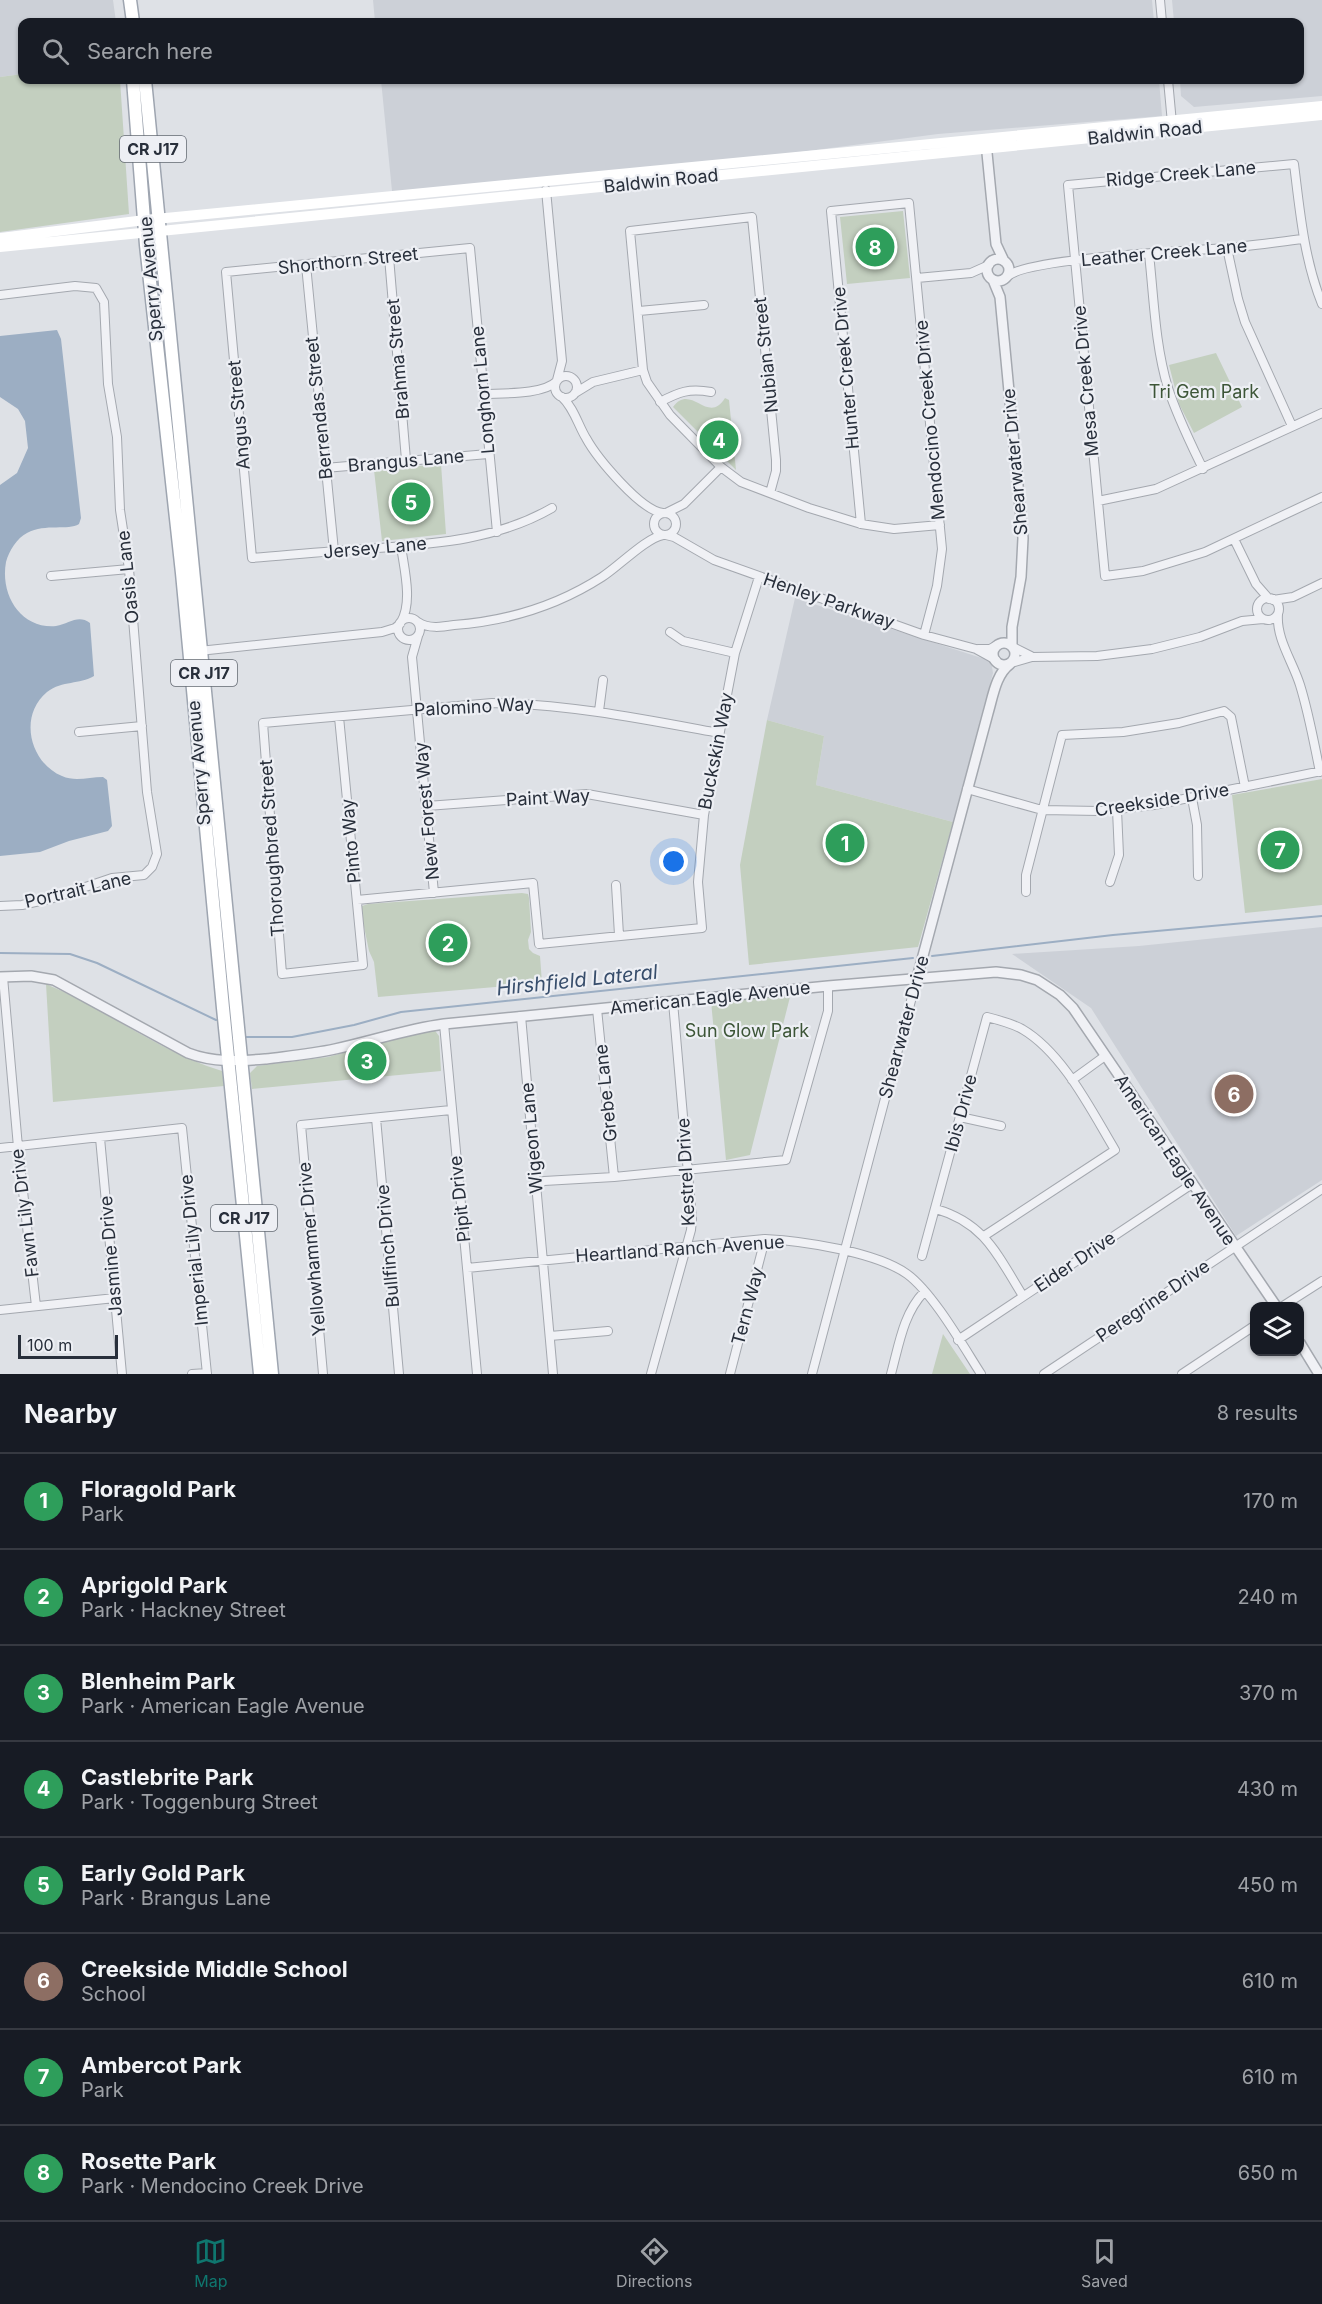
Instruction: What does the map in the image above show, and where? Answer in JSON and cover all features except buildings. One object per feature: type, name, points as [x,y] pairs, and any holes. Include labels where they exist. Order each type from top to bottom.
[{"type":"main road","points":[[130,0],[132,18]]},
{"type":"main road","name":"Sperry Avenue","points":[[133,84],[145,226],[181,561],[188,652],[272,1374]]},
{"type":"main road","name":"Sperry Avenue","points":[[146,84],[201,650],[260,1374]]},
{"type":"main road","name":"Baldwin Road","points":[[160,224],[432,203],[546,187],[1173,125],[1322,106]]},
{"type":"main road","name":"Baldwin Road","points":[[1173,125],[1322,115]]},
{"type":"main road","name":"Baldwin Road","points":[[0,248],[160,224],[481,189],[546,187]]},
{"type":"main road","points":[[432,203],[452,196],[477,194],[481,189]]},
{"type":"main road","name":"Baldwin Road","points":[[0,238],[145,226]]},
{"type":"street","points":[[1160,0],[1162,18]]},
{"type":"street","points":[[1168,84],[1173,125]]},
{"type":"street","points":[[917,278],[971,273],[999,281],[1007,277],[1009,269],[996,244],[986,144]]},
{"type":"street","name":"Ridge Creek Lane","points":[[1068,185],[1294,164],[1303,239]]},
{"type":"street","name":"Mesa Creek Drive","points":[[1068,185],[1105,576],[1143,571],[1172,563],[1234,539]]},
{"type":"street","points":[[546,187],[562,361],[577,387],[573,412]]},
{"type":"street","name":"Mendocino Creek Drive","points":[[831,211],[909,203],[942,549],[940,570],[924,635]]},
{"type":"street","name":"Hunter Creek Drive","points":[[831,211],[861,524]]},
{"type":"street","name":"Nubian Street","points":[[639,311],[630,231],[752,217],[776,460],[776,471],[770,493]]},
{"type":"street","points":[[1303,239],[1311,278],[1322,304]]},
{"type":"street","name":"Leather Creek Lane","points":[[1007,277],[1026,268],[1075,261],[1303,239]]},
{"type":"street","points":[[992,279],[987,271],[996,244]]},
{"type":"street","name":"Shorthorn Street","points":[[226,272],[470,248]]},
{"type":"street","name":"Longhorn Lane","points":[[470,248],[497,532]]},
{"type":"street","points":[[1227,248],[1245,322],[1292,426]]},
{"type":"street","points":[[1149,254],[1159,347],[1168,386],[1175,408],[1203,469]]},
{"type":"street","name":"Brahma Street","points":[[389,257],[406,460]]},
{"type":"street","points":[[971,273],[997,259],[1005,262]]},
{"type":"street","name":"Leather Creek Lane","points":[[1005,262],[1026,268]]},
{"type":"street","name":"Berrendas Street","points":[[306,265],[334,551]]},
{"type":"street","name":"Angus Street","points":[[226,272],[252,558]]},
{"type":"street","name":"Shearwater Drive","points":[[1000,297],[1007,277]]},
{"type":"street","name":"Shearwater Drive","points":[[992,279],[1000,297],[1023,538],[1022,577],[1012,627],[1013,647]]},
{"type":"street","name":"Oasis Lane","points":[[0,295],[75,286],[96,288],[104,302],[108,384],[117,437],[120,510],[129,569],[147,792],[157,854],[152,867]]},
{"type":"street","points":[[704,305],[639,311],[643,370],[647,382],[670,415],[721,467],[741,482],[809,508],[861,524],[894,529],[940,525]]},
{"type":"street","points":[[562,361],[555,390],[573,412],[586,439],[597,455],[652,515],[653,532],[644,544]]},
{"type":"street","points":[[484,394],[538,390],[551,386],[566,376],[593,381],[643,370]]},
{"type":"street","points":[[538,390],[569,398],[593,381]]},
{"type":"street","points":[[660,402],[694,389],[711,392]]},
{"type":"street","points":[[1098,501],[1156,489],[1322,412]]},
{"type":"street","name":"Brangus Lane","points":[[325,468],[488,454]]},
{"type":"street","points":[[664,535],[657,532],[653,525],[655,518],[684,504],[721,467]]},
{"type":"street","points":[[1321,772],[1300,683],[1281,636],[1278,604],[1256,584],[1234,539],[1322,496]]},
{"type":"street","points":[[382,632],[410,640],[436,627],[502,619],[551,604],[601,578],[644,544],[674,530],[684,504]]},
{"type":"street","points":[[646,506],[656,512],[672,516],[685,544]]},
{"type":"street","name":"Jersey Lane","points":[[252,558],[458,540],[497,532],[534,519],[552,508]]},
{"type":"street","name":"Henley Parkway","points":[[664,535],[685,544],[707,558],[924,635],[976,649],[990,649],[998,645]]},
{"type":"street","points":[[401,546],[407,601],[399,630],[403,638]]},
{"type":"street","points":[[51,576],[129,569]]},
{"type":"street","name":"Buckskin Way","points":[[620,935],[702,928],[698,882],[704,814],[735,653],[759,577]]},
{"type":"street","points":[[1032,657],[1004,643],[998,645],[993,653],[996,661],[1004,665],[1032,657],[1097,656],[1152,649],[1200,637],[1242,621],[1254,613],[1263,600],[1293,597],[1322,583]]},
{"type":"street","points":[[1256,584],[1258,615],[1281,636]]},
{"type":"street","points":[[1242,621],[1273,619],[1293,597]]},
{"type":"street","points":[[407,601],[420,628],[418,636]]},
{"type":"street","points":[[188,652],[382,632],[395,628],[409,618],[436,627]]},
{"type":"street","name":"Shearwater Drive","points":[[998,645],[1012,627]]},
{"type":"street","points":[[670,632],[682,641],[735,653]]},
{"type":"street","name":"New Forest Way","points":[[418,636],[412,657],[434,893]]},
{"type":"street","name":"New Forest Way","points":[[403,638],[412,657]]},
{"type":"street","points":[[1010,663],[1015,656],[1013,647]]},
{"type":"street","name":"Henley Parkway","points":[[976,649],[996,661]]},
{"type":"street","name":"Shearwater Drive","points":[[996,661],[997,681]]},
{"type":"street","name":"Shearwater Drive","points":[[812,1374],[997,681],[1010,663]]},
{"type":"street","points":[[598,711],[603,680]]},
{"type":"street","name":"Palomino Way","points":[[262,723],[492,704],[522,704],[598,711],[719,733]]},
{"type":"street","points":[[1026,892],[1026,875],[1062,735],[1123,732],[1179,723],[1222,711],[1227,712],[1231,717],[1245,787]]},
{"type":"street","name":"Pinto Way","points":[[339,717],[363,965]]},
{"type":"street","name":"Thoroughbred Street","points":[[262,723],[282,974],[363,965]]},
{"type":"street","points":[[79,732],[142,726]]},
{"type":"street","name":"Creekside Drive","points":[[967,789],[1042,810],[1075,812],[1117,810],[1192,798],[1321,772]]},
{"type":"street","name":"Paint Way","points":[[427,806],[587,794],[704,814]]},
{"type":"street","points":[[1192,798],[1198,834],[1198,876]]},
{"type":"street","points":[[1110,882],[1119,855],[1117,810]]},
{"type":"street","name":"Portrait Lane","points":[[0,906],[22,905],[43,900],[112,878],[144,875],[152,867]]},
{"type":"street","points":[[357,900],[533,883],[539,944],[620,935],[616,885]]},
{"type":"street","name":"American Eagle Avenue","points":[[2,977],[31,976],[54,980],[188,1053],[210,1060],[234,1061],[314,1054],[395,1033],[444,1024],[521,1016],[917,978],[1004,972],[1037,980],[1055,990],[1067,1001],[1273,1302]]},
{"type":"street","name":"Fawn Lily Drive","points":[[2,977],[36,1306]]},
{"type":"street","points":[[537,1185],[544,1181],[614,1177],[786,1160],[828,1011],[828,986]]},
{"type":"street","name":"Kestrel Drive","points":[[651,1374],[691,1230],[692,1219],[673,1002]]},
{"type":"street","name":"Grebe Lane","points":[[597,1009],[614,1177]]},
{"type":"street","name":"Wigeon Lane","points":[[521,1016],[554,1374]]},
{"type":"street","name":"Ibis Drive","points":[[922,1256],[987,1017],[1009,1023],[1030,1034],[1040,1042],[1072,1080]]},
{"type":"street","name":"Pipit Drive","points":[[444,1024],[477,1374]]},
{"type":"street","points":[[984,1236],[1115,1150],[1072,1080],[1105,1056]]},
{"type":"street","points":[[376,1118],[451,1110]]},
{"type":"street","points":[[960,1116],[1002,1126]]},
{"type":"street","name":"Yellowhammer Drive","points":[[323,1374],[301,1125],[376,1118]]},
{"type":"street","name":"Bullfinch Drive","points":[[376,1118],[399,1374]]},
{"type":"street","name":"Imperial Lily Drive","points":[[100,1138],[182,1128],[207,1373]]},
{"type":"street","points":[[0,1148],[100,1138]]},
{"type":"street","name":"Jasmine Drive","points":[[100,1138],[122,1374]]},
{"type":"street","name":"Eider Drive","points":[[958,1340],[1192,1184]]},
{"type":"street","name":"Peregrine Drive","points":[[1044,1374],[1322,1189]]},
{"type":"street","points":[[936,1209],[963,1219],[984,1236],[1023,1296]]},
{"type":"street","name":"Heartland Ranch Avenue","points":[[467,1268],[765,1239],[805,1241],[896,1268],[916,1282],[936,1306],[981,1374]]},
{"type":"street","name":"Tern Way","points":[[730,1374],[765,1239]]},
{"type":"street","points":[[1289,1302],[1322,1281]]},
{"type":"street","points":[[891,1374],[907,1316],[914,1303],[924,1292]]},
{"type":"street","points":[[0,1310],[115,1298]]},
{"type":"street","points":[[1182,1374],[1250,1329]]},
{"type":"street","points":[[550,1336],[608,1331]]},
{"type":"street","points":[[1304,1350],[1321,1374]]},
{"type":"street","points":[[192,1374],[207,1373]]},
{"type":"shaded area","points":[[0,0],[113,0],[115,18],[18,18],[18,75],[0,77]]},
{"type":"shaded area","points":[[373,0],[1152,0],[1154,18],[375,18]]},
{"type":"shaded area","points":[[1172,0],[1322,0],[1322,96],[1194,107],[1181,96],[1180,84],[1304,84],[1304,18],[1174,18]]},
{"type":"shaded area","points":[[381,84],[1159,84],[1162,116],[938,134],[694,166],[393,201]]},
{"type":"shaded area","points":[[795,598],[991,661],[993,673],[953,822],[816,785],[824,736],[767,720]]},
{"type":"shaded area","points":[[1322,927],[1322,1180],[1236,1236],[1091,1008],[1012,954],[1139,946]]},
{"type":"green space","points":[[18,75],[18,84],[120,84],[129,214],[0,232],[0,77]]},
{"type":"green space","points":[[903,211],[910,278],[847,284],[840,217]]},
{"type":"green space","name":"Tri Gem Park","points":[[1216,353],[1242,407],[1194,433],[1179,404],[1169,365]]},
{"type":"green space","points":[[725,398],[729,400],[736,470],[673,407],[686,399],[712,408],[719,405]]},
{"type":"green space","points":[[441,464],[446,534],[382,541],[374,470]]},
{"type":"green space","points":[[767,720],[824,736],[816,785],[953,822],[918,947],[749,965],[740,865]]},
{"type":"green space","points":[[1322,779],[1322,905],[1245,913],[1232,795]]},
{"type":"green space","points":[[528,894],[529,898],[531,932],[528,940],[529,949],[540,956],[542,983],[378,997],[374,962],[369,951],[361,912],[362,906]]},
{"type":"green space","points":[[46,984],[90,1005],[176,1053],[222,1071],[224,1086],[53,1102]]},
{"type":"green space","name":"Sun Glow Park","points":[[791,993],[750,1155],[726,1160],[711,1001]]},
{"type":"green space","points":[[433,1028],[439,1036],[441,1071],[252,1089],[250,1073],[257,1066],[328,1057]]},
{"type":"green space","points":[[943,1334],[970,1374],[932,1374]]},
{"type":"water","points":[[57,330],[61,339],[81,518],[79,524],[74,526],[42,528],[20,538],[11,549],[6,562],[6,586],[15,607],[32,622],[56,626],[81,619],[90,623],[94,676],[53,688],[47,692],[38,702],[33,713],[32,738],[42,761],[51,770],[67,778],[103,777],[107,780],[112,826],[108,831],[69,841],[40,852],[0,856],[0,485],[17,473],[28,448],[25,421],[18,409],[0,397],[0,336]]},
{"type":"waterway","points":[[932,956],[1113,935],[1322,916]]},
{"type":"waterway","name":"Hirshfield Lateral","points":[[0,953],[70,954],[97,963],[216,1020]]},
{"type":"waterway","name":"Hirshfield Lateral","points":[[246,1037],[292,1037],[354,1025],[401,1012],[913,958]]},
{"type":"place","name":"Rosette Park","points":[[875,247]]},
{"type":"place","name":"Castlebrite Park","points":[[719,440]]},
{"type":"place","name":"Early Gold Park","points":[[411,502]]},
{"type":"place","name":"Floragold Park","points":[[845,843]]},
{"type":"place","name":"Ambercot Park","points":[[1280,850]]},
{"type":"place","name":"Aprigold Park","points":[[448,943]]},
{"type":"place","name":"Blenheim Park","points":[[367,1061]]},
{"type":"place","name":"Creekside Middle School","points":[[1234,1094]]}]
